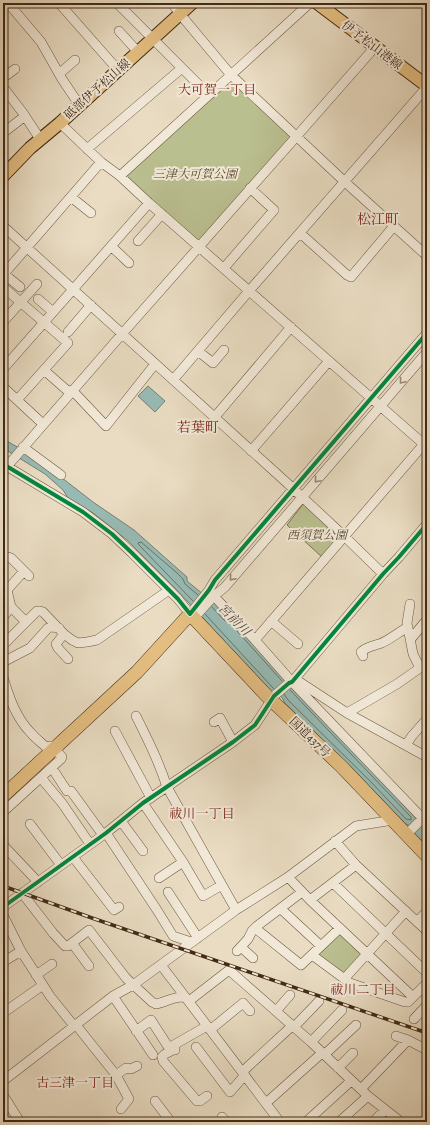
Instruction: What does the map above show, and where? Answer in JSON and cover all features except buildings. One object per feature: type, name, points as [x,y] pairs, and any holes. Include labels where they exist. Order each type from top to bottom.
[{"type":"highway","name":"国道437号","points":[[193,615],[393,820],[408,832],[427,856]]},
{"type":"highway","points":[[4,800],[54,750],[138,672],[193,615]]},
{"type":"main road","name":"砥部伊予松山線","points":[[3,176],[22,155],[60,124],[192,3]]},
{"type":"main road","name":"伊予松山港線","points":[[317,3],[427,87]]},
{"type":"street","points":[[8,3],[41,42],[59,74],[80,106]]},
{"type":"street","points":[[59,3],[118,70]]},
{"type":"street","points":[[117,3],[209,95]]},
{"type":"street","points":[[172,3],[231,75],[296,137],[427,256]]},
{"type":"street","points":[[120,176],[310,3]]},
{"type":"street","points":[[119,30],[138,52]]},
{"type":"street","points":[[375,47],[5,467],[83,512],[112,534],[193,615],[210,594],[215,580],[427,333]]},
{"type":"street","points":[[59,74],[75,60]]},
{"type":"street","points":[[87,148],[182,68]]},
{"type":"street","points":[[3,78],[15,69]]},
{"type":"street","points":[[3,87],[40,139]]},
{"type":"street","points":[[173,380],[427,87]]},
{"type":"street","points":[[3,133],[25,116]]},
{"type":"street","points":[[60,124],[101,162],[120,176],[425,446],[344,536],[255,640]]},
{"type":"street","points":[[20,288],[4,272],[101,162]]},
{"type":"street","points":[[224,268],[274,210],[250,188]]},
{"type":"street","points":[[71,197],[91,213]]},
{"type":"street","points":[[3,369],[149,203]]},
{"type":"street","points":[[138,241],[162,214]]},
{"type":"street","points":[[3,226],[293,489],[383,574]]},
{"type":"street","points":[[300,233],[351,277],[394,226]]},
{"type":"street","points":[[112,246],[129,263]]},
{"type":"street","points":[[3,322],[37,284]]},
{"type":"street","points":[[3,287],[68,343],[17,400]]},
{"type":"street","points":[[38,299],[53,312]]},
{"type":"street","points":[[68,332],[91,305]]},
{"type":"street","points":[[214,418],[290,327]]},
{"type":"street","points":[[198,351],[212,363],[223,354]]},
{"type":"street","points":[[210,594],[225,587],[427,352]]},
{"type":"street","points":[[251,451],[329,361]]},
{"type":"street","points":[[44,370],[71,392],[106,426],[155,364]]},
{"type":"street","points":[[3,387],[43,424]]},
{"type":"street","points":[[23,448],[61,475]]},
{"type":"street","points":[[3,907],[105,834],[143,803],[233,742],[255,725],[273,698],[292,682],[427,524]]},
{"type":"street","points":[[3,561],[8,557],[10,558],[27,574],[5,589],[11,608],[26,622]]},
{"type":"street","points":[[3,646],[37,611],[43,612],[61,631],[78,643],[97,640],[169,590]]},
{"type":"street","points":[[210,594],[255,640],[292,682],[424,819],[408,832]]},
{"type":"street","points":[[347,713],[397,684],[424,665],[413,654],[407,623],[410,604]]},
{"type":"street","points":[[3,617],[11,608]]},
{"type":"street","points":[[272,621],[298,644]]},
{"type":"street","points":[[410,640],[424,623]]},
{"type":"street","points":[[3,662],[30,648],[48,628],[52,627],[61,631]]},
{"type":"street","points":[[363,656],[361,652],[364,649],[380,644],[408,627]]},
{"type":"street","points":[[61,631],[56,644],[68,659]]},
{"type":"street","points":[[3,677],[8,696],[30,733],[62,757],[41,778],[4,800]]},
{"type":"street","points":[[292,682],[427,757]]},
{"type":"street","points":[[136,716],[161,768],[167,787],[236,910]]},
{"type":"street","points":[[214,722],[220,718],[233,742]]},
{"type":"street","points":[[406,745],[427,719]]},
{"type":"street","points":[[115,731],[151,798]]},
{"type":"street","points":[[52,768],[67,791],[71,791],[105,834],[173,936],[195,940]]},
{"type":"street","points":[[41,778],[62,803],[90,844]]},
{"type":"street","points":[[143,803],[184,862],[203,896],[222,885]]},
{"type":"street","points":[[3,1081],[113,996],[134,985],[236,910],[288,877],[356,826],[393,820]]},
{"type":"street","points":[[121,821],[143,851]]},
{"type":"street","points":[[30,824],[61,865]]},
{"type":"street","points":[[335,841],[356,865],[427,931]]},
{"type":"street","points":[[3,845],[38,882]]},
{"type":"street","points":[[73,857],[114,910],[119,907]]},
{"type":"street","points":[[159,878],[184,862]]},
{"type":"street","points":[[310,900],[356,865]]},
{"type":"street","points":[[288,877],[310,900],[413,998]]},
{"type":"street","points":[[333,883],[427,973]]},
{"type":"street","points":[[168,892],[195,940]]},
{"type":"street","points":[[253,958],[239,949],[255,928],[302,892]]},
{"type":"street","points":[[22,893],[65,946],[68,946],[89,930],[131,984],[152,1002],[156,1004],[179,996],[187,999]]},
{"type":"street","points":[[280,908],[321,946]]},
{"type":"street","points":[[345,978],[406,911]]},
{"type":"street","points":[[417,922],[427,911]]},
{"type":"street","points":[[3,915],[21,951],[50,996],[116,1075],[129,1099],[120,1109]]},
{"type":"street","points":[[255,928],[301,965],[340,928]]},
{"type":"street","points":[[72,943],[89,966]]},
{"type":"street","points":[[3,962],[21,951]]},
{"type":"street","points":[[312,955],[350,983],[405,1002],[408,1002],[413,998],[427,983]]},
{"type":"street","points":[[36,975],[52,964]]},
{"type":"street","points":[[161,965],[280,1122]]},
{"type":"street","points":[[187,999],[229,970],[311,1042],[351,1081],[401,1122]]},
{"type":"street","points":[[3,1013],[43,985]]},
{"type":"street","points":[[276,1011],[290,995]]},
{"type":"street","points":[[113,996],[153,1055]]},
{"type":"street","points":[[196,1047],[230,1092],[244,1074],[319,1001]]},
{"type":"street","points":[[207,1096],[200,1101],[193,1098],[163,1061],[162,1057],[209,1028],[243,1003],[250,1011]]},
{"type":"street","points":[[414,1019],[427,1005]]},
{"type":"street","points":[[311,1042],[342,1010]]},
{"type":"street","points":[[136,1031],[151,1020],[169,1048],[175,1049]]},
{"type":"street","points":[[266,1103],[356,1025]]},
{"type":"street","points":[[396,1036],[408,1040],[427,1050]]},
{"type":"street","points":[[361,1089],[408,1040]]},
{"type":"street","points":[[338,1068],[353,1053]]},
{"type":"street","points":[[116,1075],[126,1068],[131,1069],[137,1066]]},
{"type":"street","points":[[306,1122],[351,1081]]},
{"type":"street","points":[[3,1095],[6,1105],[20,1122]]},
{"type":"street","points":[[339,1122],[368,1096]]},
{"type":"street","points":[[156,1106],[171,1122]]},
{"type":"street","points":[[373,1122],[385,1110]]},
{"type":"green space","name":"三津大可賀公園","points":[[231,78],[293,137],[199,243],[123,176]]},
{"type":"green space","name":"西須賀公園","points":[[303,504],[341,537],[323,558],[287,525]]},
{"type":"green space","points":[[340,930],[365,954],[345,976],[315,955]]},
{"type":"water","points":[[148,386],[165,401],[155,412],[138,396]]},
{"type":"water","name":"宮前川","points":[[3,439],[28,453],[93,502],[134,530],[187,577],[187,581],[220,608],[427,828],[427,848],[415,836],[410,827],[405,824],[284,702],[278,693],[273,694],[176,589],[127,540],[93,513],[68,498],[63,490],[45,474],[3,448]]},
{"type":"railway","points":[[3,886],[427,1033]]},
{"type":"cycle path","points":[[3,464],[83,512],[112,534],[178,599],[190,614],[215,580],[427,333]]},
{"type":"cycle path","points":[[3,907],[106,833],[143,803],[233,742],[255,725],[274,696],[292,682],[427,524]]},
{"type":"district","name":"大可賀一丁目","points":[[217,89]]},
{"type":"district","name":"松江町","points":[[378,219]]},
{"type":"district","name":"若葉町","points":[[198,427]]},
{"type":"district","name":"祓川一丁目","points":[[202,813]]},
{"type":"district","name":"祓川二丁目","points":[[363,989]]},
{"type":"district","name":"古三津一丁目","points":[[75,1082]]}]
